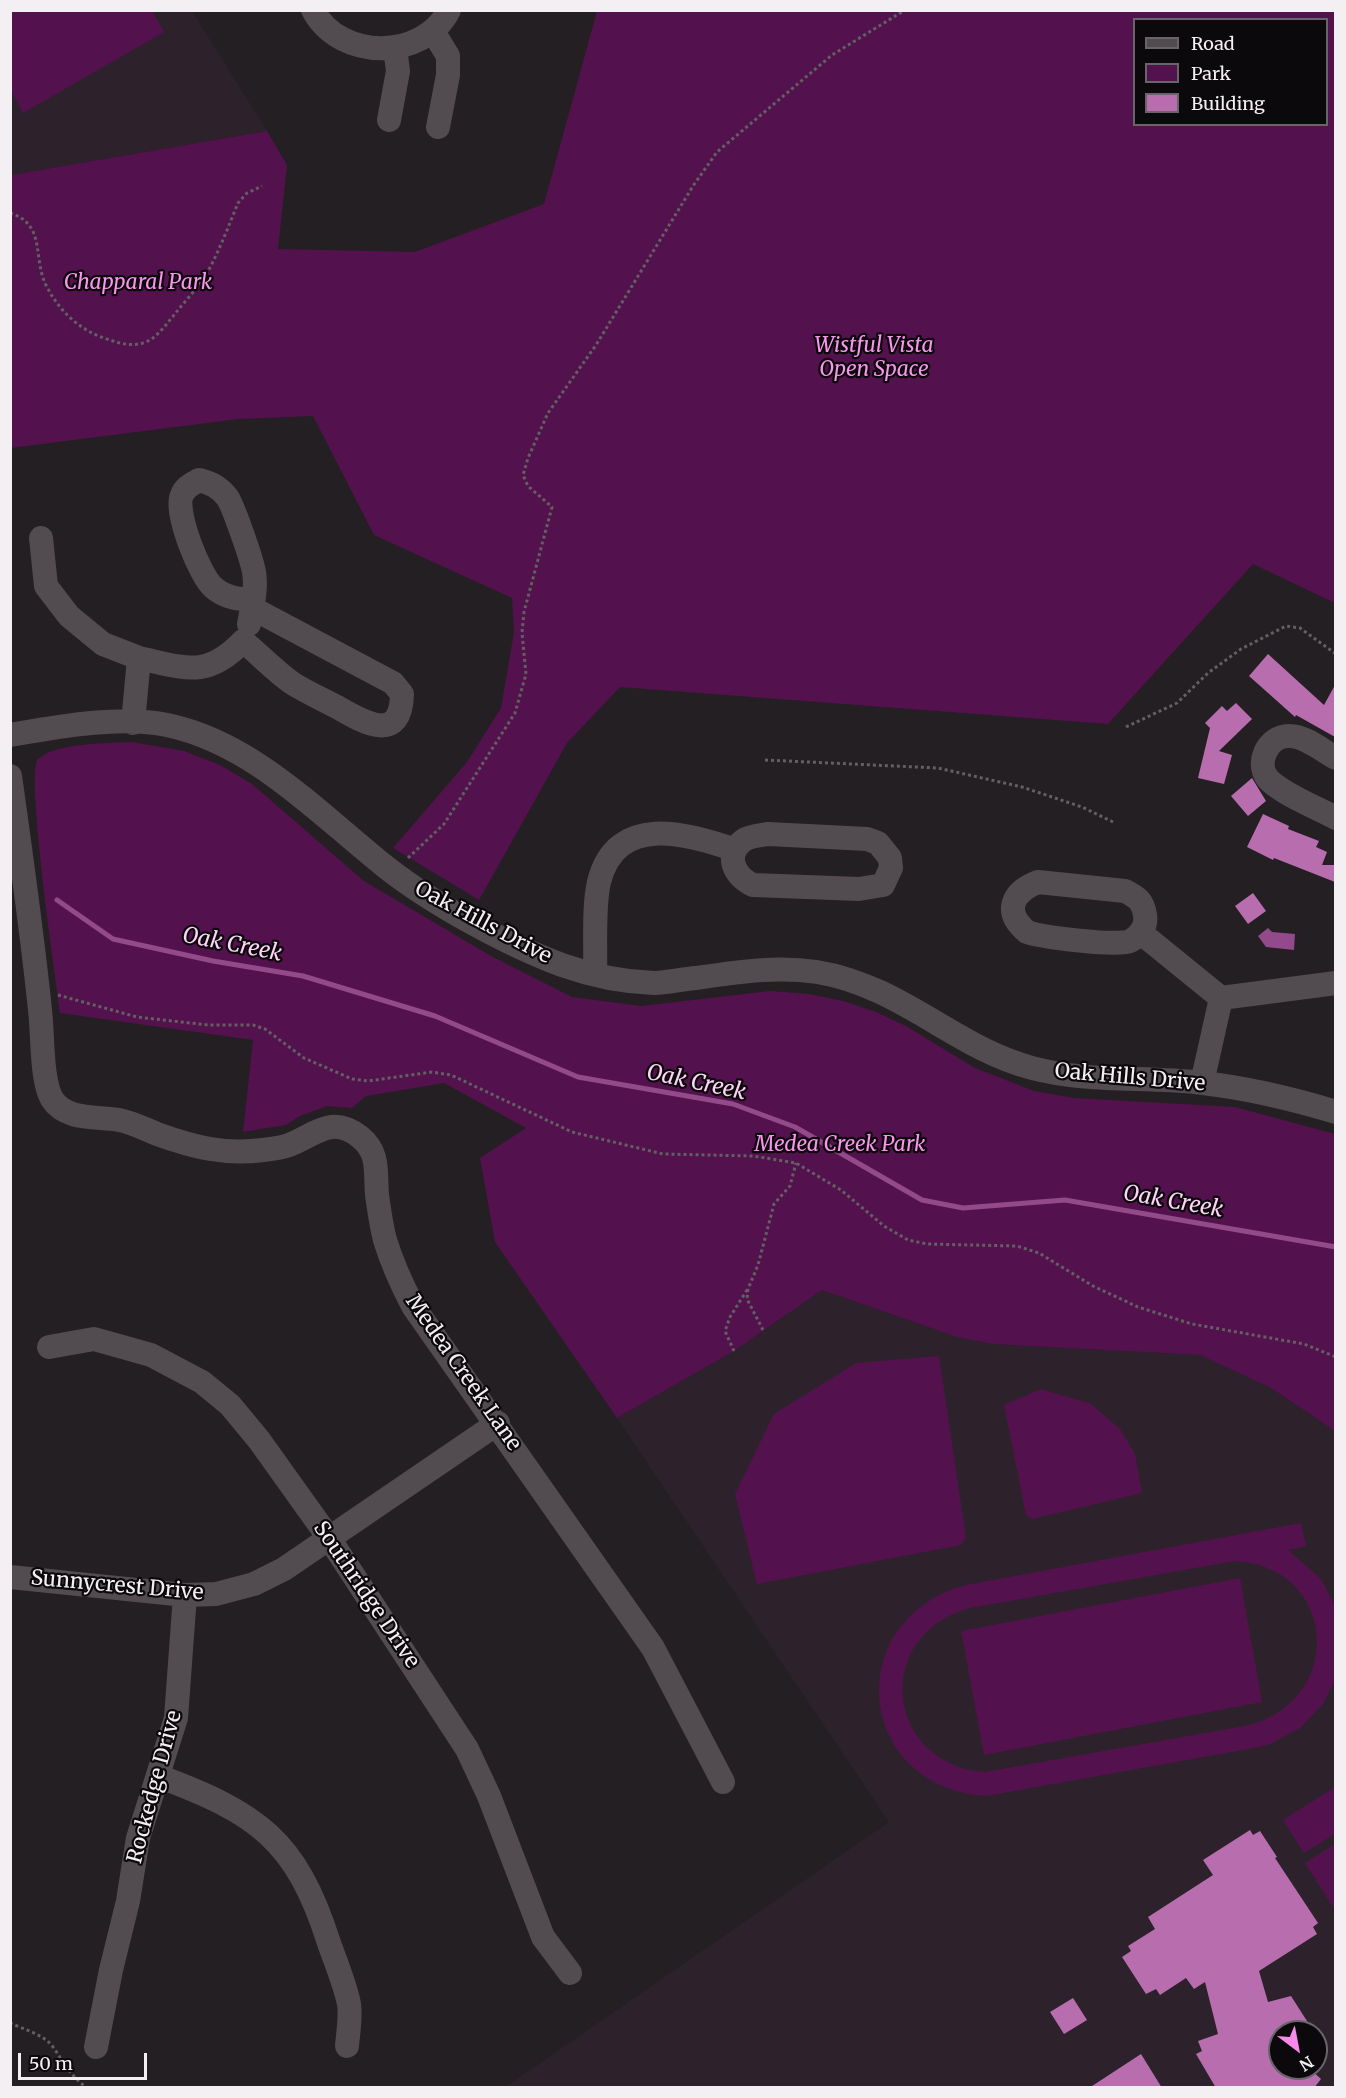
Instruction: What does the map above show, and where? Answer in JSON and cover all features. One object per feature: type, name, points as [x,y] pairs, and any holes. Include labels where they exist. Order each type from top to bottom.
[{"type":"street","points":[[313,10],[335,37],[356,46],[395,48],[418,42],[434,33],[449,10]]},
{"type":"street","points":[[434,33],[448,56],[448,75],[438,127]]},
{"type":"street","points":[[389,120],[398,71],[395,48]]},
{"type":"street","points":[[40,538],[46,586],[69,616],[103,644],[139,658],[182,667],[209,667],[227,658],[243,641],[252,604],[254,572],[228,498],[211,483],[199,480],[188,486],[181,496],[180,513],[203,576],[223,594],[252,604],[393,683],[402,694],[402,710],[396,720],[386,725],[370,725],[292,683],[243,641]]},
{"type":"street","points":[[133,723],[139,658]]},
{"type":"street","name":"Oak Hills Drive","points":[[10,735],[110,723],[133,723],[166,725],[213,740],[247,757],[419,890],[520,948],[566,966],[596,974],[655,983],[755,969],[818,972],[881,991],[982,1049],[1030,1068],[1084,1078],[1202,1083],[1307,1103],[1335,1113]]},
{"type":"street","points":[[1335,758],[1298,737],[1289,735],[1279,737],[1269,745],[1264,753],[1263,767],[1270,781],[1335,818]]},
{"type":"street","name":"Medea Creek Lane","points":[[10,776],[45,1049],[44,1080],[53,1101],[71,1115],[120,1120],[191,1146],[223,1152],[275,1149],[292,1144],[312,1131],[325,1127],[343,1128],[359,1136],[371,1149],[377,1161],[377,1194],[385,1238],[399,1281],[413,1306],[498,1423],[653,1648],[723,1782]]},
{"type":"street","points":[[596,974],[598,885],[603,867],[617,849],[638,836],[660,832],[700,838],[735,850]]},
{"type":"street","points":[[768,834],[867,839],[885,849],[890,858],[891,868],[883,885],[859,889],[753,885],[741,880],[736,873],[733,864],[735,850],[745,839],[768,834]]},
{"type":"street","points":[[1038,882],[1125,891],[1138,897],[1144,907],[1146,920],[1141,933],[1121,944],[1036,935],[1019,926],[1014,917],[1013,904],[1023,888],[1038,882]]},
{"type":"street","points":[[1141,933],[1221,998],[1335,983]]},
{"type":"street","points":[[1202,1083],[1221,998]]},
{"type":"street","name":"Southridge Drive","points":[[49,1347],[94,1339],[151,1355],[202,1382],[230,1406],[260,1440],[329,1538],[467,1749],[489,1796],[543,1938],[570,1973]]},
{"type":"street","name":"Sunnycrest Drive","points":[[10,1577],[185,1595],[216,1594],[254,1584],[284,1569],[498,1423]]},
{"type":"street","name":"Rockedge Drive","points":[[96,2047],[106,2010],[111,1970],[128,1901],[138,1838],[176,1718],[185,1595]]},
{"type":"street","points":[[158,1776],[230,1805],[265,1830],[293,1861],[318,1909],[350,2006],[347,2046]]},
{"type":"path","points":[[391,870],[444,824],[515,713],[526,674],[522,633],[524,612],[552,507],[528,486],[524,475],[528,458],[548,413],[596,345],[693,186],[717,152],[832,55],[905,10]]},
{"type":"path","points":[[10,213],[24,217],[30,224],[35,234],[41,275],[47,289],[70,318],[96,335],[131,345],[146,342],[159,334],[204,278],[238,203],[247,193],[262,186]]},
{"type":"path","points":[[1126,727],[1177,703],[1208,673],[1241,649],[1286,626],[1300,627],[1335,654]]},
{"type":"path","points":[[765,760],[938,768],[1022,787],[1082,807],[1113,822]]},
{"type":"path","points":[[52,993],[137,1017],[208,1025],[253,1025],[265,1029],[304,1058],[352,1079],[368,1081],[432,1072],[451,1075],[572,1132],[663,1154],[753,1156],[796,1163],[841,1190],[884,1226],[908,1240],[927,1244],[1017,1246],[1039,1253],[1093,1286],[1138,1307],[1192,1324],[1304,1344],[1335,1357]]},
{"type":"path","points":[[734,1351],[725,1330],[758,1265],[774,1204],[790,1186],[796,1163]]},
{"type":"path","points":[[748,1288],[747,1299],[763,1330]]},
{"type":"path","points":[[10,2023],[45,2039],[53,2046],[65,2068],[87,2088]]},
{"type":"shaded area","points":[[11,11],[192,11],[267,131],[11,175]]},
{"type":"shaded area","points":[[1268,928],[1272,932],[1295,934],[1294,950],[1266,947],[1258,936]]},
{"type":"shaded area","points":[[822,1290],[957,1337],[992,1344],[1200,1355],[1271,1388],[1335,1431],[1335,2087],[504,2088],[889,1822],[617,1418],[734,1351]]},
{"type":"green space","points":[[10,11],[152,11],[164,32],[23,113],[11,91]]},
{"type":"green space","name":"Wistful Vista Open Space","points":[[597,11],[1335,11],[1335,603],[1253,564],[1108,724],[620,687],[567,743],[479,900],[393,848],[467,762],[501,708],[514,632],[512,598],[374,535],[313,416],[238,419],[11,448],[11,175],[267,131],[287,165],[278,249],[415,252],[544,204]]},
{"type":"green space","name":"Medea Creek Park","points":[[132,742],[184,751],[220,765],[252,784],[364,881],[491,956],[572,997],[641,1006],[770,991],[809,994],[843,1001],[876,1012],[906,1026],[975,1068],[1034,1091],[1074,1098],[1235,1107],[1335,1134],[1335,1431],[1271,1388],[1200,1355],[992,1344],[957,1337],[822,1290],[734,1351],[617,1418],[495,1242],[480,1158],[526,1128],[444,1083],[366,1096],[352,1108],[327,1106],[300,1116],[286,1125],[243,1132],[253,1040],[60,1013],[38,837],[35,772],[38,759],[69,747]]},
{"type":"green space","points":[[939,1356],[966,1538],[961,1545],[757,1584],[735,1494],[774,1414],[856,1363]]},
{"type":"green space","points":[[1041,1389],[1091,1404],[1120,1429],[1135,1454],[1142,1493],[1032,1519],[1026,1515],[1004,1405]]},
{"type":"green space","points":[[1301,1523],[1306,1546],[1288,1550],[1321,1579],[1335,1606],[1335,1680],[1323,1704],[1300,1728],[1270,1744],[986,1796],[942,1786],[910,1764],[889,1734],[880,1700],[882,1664],[898,1631],[925,1603],[966,1585]],"holes":[[[1235,1561],[1269,1569],[1294,1585],[1310,1608],[1317,1635],[1314,1663],[1302,1689],[1281,1710],[1250,1725],[985,1772],[951,1764],[926,1747],[910,1723],[903,1697],[905,1669],[917,1643],[938,1622],[970,1608]]]},
{"type":"green space","points":[[1240,1578],[1262,1702],[984,1755],[961,1631]]},
{"type":"green space","points":[[1335,1787],[1335,1834],[1304,1853],[1283,1820]]},
{"type":"green space","points":[[1336,1844],[1335,1910],[1305,1863]]},
{"type":"building","points":[[1268,654],[1324,705],[1335,685],[1335,737],[1296,715],[1295,717],[1249,676]]},
{"type":"building","points":[[1236,703],[1252,719],[1219,751],[1232,755],[1224,784],[1198,778],[1210,728],[1205,723],[1222,706],[1227,711]]},
{"type":"building","points":[[1252,778],[1266,801],[1248,816],[1231,796]]},
{"type":"building","points":[[1263,814],[1289,826],[1288,829],[1319,841],[1316,847],[1327,852],[1322,865],[1335,865],[1335,882],[1274,858],[1273,860],[1247,847]]},
{"type":"building","points":[[1253,893],[1266,911],[1248,924],[1235,906]]},
{"type":"building","points":[[1250,1830],[1253,1835],[1260,1831],[1318,1923],[1313,1927],[1317,1934],[1259,1971],[1268,2002],[1291,1996],[1306,2020],[1268,2020],[1268,2080],[1320,2080],[1314,2088],[1216,2088],[1196,2054],[1202,2051],[1198,2041],[1218,2034],[1205,1982],[1194,1989],[1186,1978],[1160,1995],[1156,1989],[1146,1994],[1122,1957],[1131,1951],[1128,1946],[1155,1929],[1148,1917],[1213,1875],[1203,1860]]},
{"type":"building","points":[[1073,1998],[1087,2020],[1064,2034],[1050,2012]]},
{"type":"building","points":[[1141,2054],[1162,2088],[1089,2088]]},
{"type":"waterway","name":"Oak Creek","points":[[57,900],[113,939],[213,961],[303,976],[435,1016],[578,1077],[733,1104],[795,1127],[922,1200],[963,1208],[1065,1200],[1336,1247]]},
{"type":"park label","name":"Chapparal Park","points":[[138,283]]}]
